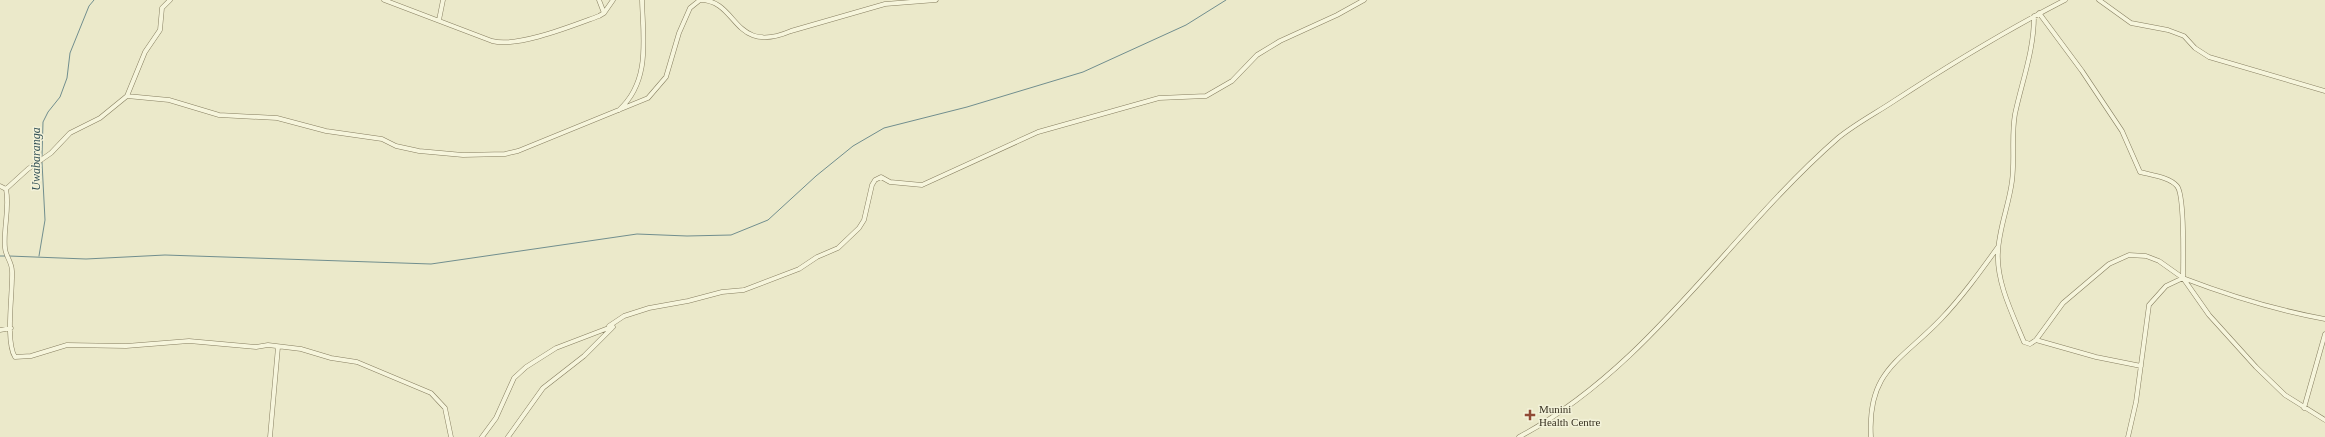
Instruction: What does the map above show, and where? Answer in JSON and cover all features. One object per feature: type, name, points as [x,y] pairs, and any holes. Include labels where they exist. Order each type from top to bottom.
[{"type":"street","points":[[170,0],[162,8],[160,30],[145,52],[127,96],[100,118],[70,133],[51,153],[28,169],[6,189],[5,250],[10,259],[12,268],[11,328],[13,352],[15,357],[19,358],[68,345],[126,346],[189,341],[301,349],[331,358],[357,362],[431,393],[445,408],[451,437]]},
{"type":"street","points":[[384,0],[492,41],[508,43],[534,37],[604,13],[613,0]]},
{"type":"street","points":[[439,20],[443,0]]},
{"type":"street","points":[[599,0],[604,13]]},
{"type":"street","points":[[615,112],[628,99],[644,66],[642,0]]},
{"type":"street","points":[[127,96],[169,100],[219,115],[277,118],[326,131],[382,139],[396,146],[419,151],[462,155],[492,155],[518,151],[648,98],[666,77],[679,33],[690,8],[700,0],[710,2],[721,7],[743,31],[763,38],[778,36],[796,29],[885,4],[936,0]]},
{"type":"street","points":[[613,327],[609,326],[624,316],[649,308],[688,301],[722,292],[744,290],[770,281],[799,269],[838,248],[859,228],[864,220],[872,185],[881,177],[890,182],[922,185],[1038,132],[1158,98],[1206,96],[1232,81],[1246,64],[1274,44],[1337,15],[1364,0]]},
{"type":"street","points":[[1519,437],[1596,384],[1630,356],[1758,216],[1839,137],[1912,89],[2039,13],[2065,0]]},
{"type":"street","points":[[2098,0],[2131,23],[2168,30],[2184,36],[2195,48],[2209,57],[2325,91]]},
{"type":"street","points":[[2039,13],[2082,71],[2122,132],[2140,172],[2171,181],[2178,186],[2182,220],[2183,278],[2208,315],[2256,367],[2285,395],[2325,420]]},
{"type":"street","points":[[2034,16],[2034,32],[2028,68],[2015,115],[2012,181],[1999,245],[1999,266],[2007,300],[2024,342],[2030,344],[2036,340],[2063,303],[2109,264],[2122,257],[2137,254],[2159,261],[2183,278],[2220,293],[2260,305],[2325,319]]},
{"type":"street","points":[[0,186],[6,189]]},
{"type":"street","points":[[1871,437],[1873,396],[1882,378],[1889,368],[1957,302],[1999,245]]},
{"type":"street","points":[[2128,437],[2136,402],[2149,305],[2166,286],[2183,278]]},
{"type":"street","points":[[482,437],[498,414],[514,378],[526,367],[556,348],[613,327]]},
{"type":"street","points":[[508,437],[543,388],[584,356],[613,327]]},
{"type":"street","points":[[0,330],[11,328]]},
{"type":"street","points":[[2304,408],[2325,334]]},
{"type":"street","points":[[2036,340],[2096,357],[2141,366]]},
{"type":"street","points":[[270,437],[278,347]]},
{"type":"waterway","name":"Uwabaranga","points":[[42,157],[43,122],[48,112],[60,97],[67,78],[70,53],[89,6],[94,0]]},
{"type":"waterway","points":[[9,256],[86,259],[165,255],[431,264],[637,234],[687,236],[731,235],[768,220],[816,176],[853,146],[884,128],[967,107],[1083,72],[1186,25],[1226,0]]},
{"type":"waterway","name":"Uwabaranga","points":[[39,256],[45,220],[42,162]]},
{"type":"waterway","points":[[0,256],[6,256]]},
{"type":"place","name":"Munini Health Centre","points":[[1530,415]]}]
